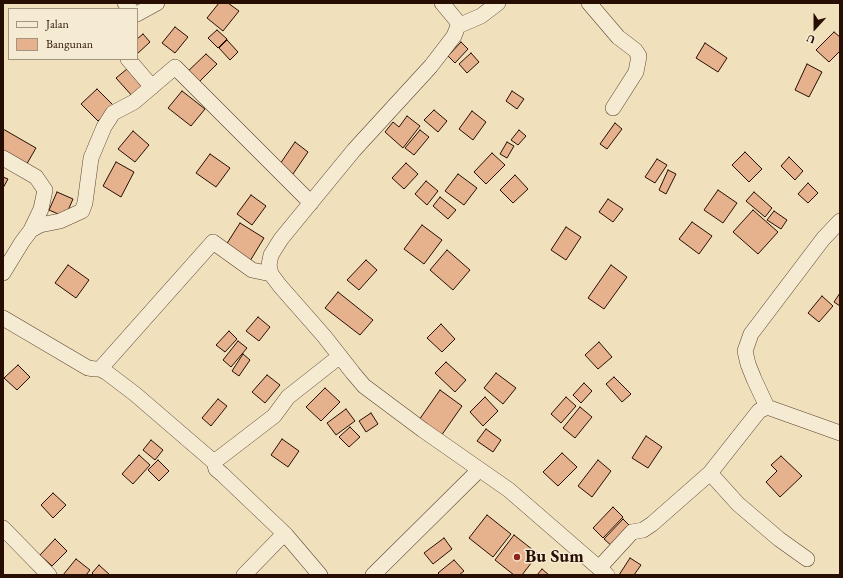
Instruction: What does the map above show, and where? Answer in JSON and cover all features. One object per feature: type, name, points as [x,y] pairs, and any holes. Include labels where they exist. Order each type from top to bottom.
[{"type":"street","points":[[138,13],[157,3]]},
{"type":"street","points":[[442,3],[457,21],[458,26],[454,36],[431,66],[354,150],[281,239],[271,255],[269,265],[271,274],[364,386],[423,430],[509,490],[603,572],[632,532],[644,530],[652,524],[710,473],[759,411],[767,407],[840,432]]},
{"type":"street","points":[[458,26],[481,16],[498,3]]},
{"type":"street","points":[[590,3],[618,37],[635,50],[638,56],[636,72],[613,108]]},
{"type":"street","points":[[129,60],[152,87]]},
{"type":"street","points":[[31,230],[40,225],[60,220],[82,211],[85,203],[91,158],[104,127],[113,113],[134,102],[175,67],[311,203]]},
{"type":"street","points":[[3,158],[36,177],[44,190],[41,209],[31,230],[22,242],[8,254],[3,274]]},
{"type":"street","points":[[767,407],[752,374],[745,351],[751,334],[823,239],[840,221]]},
{"type":"street","points":[[100,369],[213,242],[252,270],[271,274]]},
{"type":"street","points":[[3,318],[88,368],[100,369],[106,372],[135,394],[214,462],[216,469],[286,536],[320,575]]},
{"type":"street","points":[[214,462],[274,416],[288,397],[340,356]]},
{"type":"street","points":[[373,575],[479,470]]},
{"type":"street","points":[[710,473],[738,504],[779,540],[807,559]]},
{"type":"street","points":[[3,528],[49,575]]},
{"type":"street","points":[[244,575],[279,539],[286,536]]},
{"type":"building","points":[[219,3],[228,3],[239,11],[223,31],[207,18]]},
{"type":"building","points":[[175,27],[188,37],[175,53],[162,43]]},
{"type":"building","points":[[217,30],[227,39],[218,48],[208,38]]},
{"type":"building","points":[[834,32],[840,37],[840,51],[829,62],[816,50]]},
{"type":"building","points":[[143,34],[150,42],[138,53],[138,38]]},
{"type":"building","points":[[227,40],[238,52],[230,60],[219,48]]},
{"type":"building","points":[[461,42],[468,49],[455,63],[448,56]]},
{"type":"building","points":[[705,43],[727,58],[718,72],[696,58]]},
{"type":"building","points":[[471,53],[479,62],[467,73],[459,64]]},
{"type":"building","points":[[206,54],[217,64],[196,85],[185,74]]},
{"type":"building","points":[[807,64],[822,72],[809,97],[795,90]]},
{"type":"building","points":[[127,69],[144,89],[134,98],[116,78]]},
{"type":"building","points":[[97,89],[114,106],[98,121],[81,104]]},
{"type":"building","points":[[182,91],[205,109],[191,126],[168,108]]},
{"type":"building","points":[[512,91],[524,99],[517,109],[506,101]]},
{"type":"building","points":[[434,110],[447,121],[438,132],[424,120]]},
{"type":"building","points":[[472,111],[486,122],[473,140],[459,129]]},
{"type":"building","points":[[407,116],[420,126],[403,148],[385,132],[393,122],[399,127]]},
{"type":"building","points":[[615,123],[622,129],[607,149],[600,144]]},
{"type":"building","points":[[3,129],[36,148],[25,167],[3,155]]},
{"type":"building","points":[[420,130],[429,137],[414,155],[405,148]]},
{"type":"building","points":[[519,130],[526,136],[518,145],[511,140]]},
{"type":"building","points":[[133,131],[149,145],[135,162],[118,149]]},
{"type":"building","points":[[295,142],[308,152],[293,174],[280,164]]},
{"type":"building","points":[[507,142],[514,146],[507,158],[500,154]]},
{"type":"building","points":[[745,152],[762,169],[749,182],[732,165]]},
{"type":"building","points":[[492,153],[505,165],[486,184],[474,172]]},
{"type":"building","points":[[210,154],[230,168],[216,187],[196,173]]},
{"type":"building","points":[[789,157],[803,171],[795,180],[781,166]]},
{"type":"building","points":[[657,159],[667,165],[655,183],[645,177]]},
{"type":"building","points":[[116,162],[134,172],[121,197],[103,186]]},
{"type":"building","points":[[406,163],[418,174],[404,189],[392,178]]},
{"type":"building","points":[[668,170],[676,174],[666,194],[659,190]]},
{"type":"building","points":[[458,174],[477,188],[464,205],[445,191]]},
{"type":"building","points":[[515,175],[528,189],[513,203],[500,190]]},
{"type":"building","points":[[3,177],[8,179],[3,188]]},
{"type":"building","points":[[426,181],[438,191],[427,205],[415,194]]},
{"type":"building","points":[[808,183],[818,193],[808,203],[798,194]]},
{"type":"building","points":[[718,190],[737,203],[723,223],[704,210]]},
{"type":"building","points":[[57,192],[73,199],[65,217],[49,210]]},
{"type":"building","points":[[754,192],[772,208],[765,217],[746,201]]},
{"type":"building","points":[[251,195],[266,206],[252,225],[237,214]]},
{"type":"building","points":[[440,197],[456,210],[448,219],[433,206]]},
{"type":"building","points":[[608,199],[623,209],[613,222],[599,212]]},
{"type":"building","points":[[753,210],[778,232],[758,254],[733,232]]},
{"type":"building","points":[[774,211],[787,220],[781,229],[767,220]]},
{"type":"building","points":[[692,222],[712,236],[699,254],[679,239]]},
{"type":"building","points":[[240,223],[264,238],[250,261],[226,245]]},
{"type":"building","points":[[422,225],[442,240],[424,264],[404,249]]},
{"type":"building","points":[[566,227],[581,237],[566,260],[551,250]]},
{"type":"building","points":[[447,250],[470,270],[453,290],[430,270]]},
{"type":"building","points":[[366,260],[377,270],[359,290],[347,280]]},
{"type":"building","points":[[68,265],[89,280],[76,298],[55,283]]},
{"type":"building","points":[[611,265],[627,277],[604,309],[588,298]]},
{"type":"building","points":[[338,292],[373,320],[360,335],[325,308]]},
{"type":"building","points":[[840,293],[840,306],[834,302]]},
{"type":"building","points":[[822,296],[833,306],[819,322],[808,313]]},
{"type":"building","points":[[258,317],[270,327],[259,341],[246,331]]},
{"type":"building","points":[[441,324],[455,339],[442,352],[427,338]]},
{"type":"building","points":[[229,331],[237,339],[225,352],[216,345]]},
{"type":"building","points":[[238,341],[247,348],[231,367],[223,360]]},
{"type":"building","points":[[599,342],[612,357],[598,369],[585,355]]},
{"type":"building","points":[[243,354],[250,360],[239,376],[232,371]]},
{"type":"building","points":[[446,362],[466,380],[455,392],[435,373]]},
{"type":"building","points":[[18,365],[30,377],[17,390],[4,378]]},
{"type":"building","points":[[496,373],[516,388],[503,404],[484,388]]},
{"type":"building","points":[[267,375],[280,385],[265,403],[252,392]]},
{"type":"building","points":[[614,377],[631,394],[622,402],[606,384]]},
{"type":"building","points":[[584,383],[592,391],[581,403],[573,395]]},
{"type":"building","points":[[325,388],[340,402],[321,421],[306,407]]},
{"type":"building","points":[[440,390],[462,406],[441,436],[419,420]]},
{"type":"building","points":[[485,397],[498,411],[483,426],[470,412]]},
{"type":"building","points":[[566,397],[576,406],[561,423],[551,414]]},
{"type":"building","points":[[218,399],[227,406],[211,426],[202,418]]},
{"type":"building","points":[[580,407],[592,417],[575,438],[563,428]]},
{"type":"building","points":[[346,409],[355,421],[336,435],[327,423]]},
{"type":"building","points":[[371,413],[378,424],[366,432],[359,421]]},
{"type":"building","points":[[350,427],[360,437],[349,447],[339,437]]},
{"type":"building","points":[[486,429],[501,440],[493,452],[477,441]]},
{"type":"building","points":[[646,436],[662,447],[648,468],[632,458]]},
{"type":"building","points":[[282,439],[299,451],[288,467],[271,455]]},
{"type":"building","points":[[151,440],[163,450],[155,460],[143,450]]},
{"type":"building","points":[[562,453],[577,467],[558,486],[543,472]]},
{"type":"building","points":[[139,455],[150,465],[133,484],[122,474]]},
{"type":"building","points":[[781,456],[802,476],[780,497],[766,482],[777,471],[771,465]]},
{"type":"building","points":[[158,460],[169,471],[159,481],[148,470]]},
{"type":"building","points":[[598,460],[611,471],[592,497],[578,486]]},
{"type":"building","points":[[53,493],[66,505],[53,518],[41,505]]},
{"type":"building","points":[[613,507],[623,517],[603,538],[593,528]]},
{"type":"building","points":[[487,515],[511,534],[493,557],[469,538]]},
{"type":"building","points":[[623,519],[632,528],[613,547],[604,539]]},
{"type":"building","name":"Bu Sum","points":[[514,535],[538,554],[522,575],[514,575],[495,560]]},
{"type":"building","points":[[444,538],[452,549],[433,564],[424,553]]},
{"type":"building","points":[[55,539],[67,551],[52,566],[40,555]]},
{"type":"building","points":[[630,558],[641,565],[634,575],[619,575]]},
{"type":"building","points":[[76,559],[90,570],[86,575],[63,575]]},
{"type":"building","points":[[454,560],[464,571],[459,575],[440,575],[438,573]]},
{"type":"building","points":[[99,565],[110,575],[94,575],[92,573]]},
{"type":"building","points":[[542,569],[549,575],[537,575]]},
{"type":"place","name":"Bu Sum","points":[[517,557]]}]
